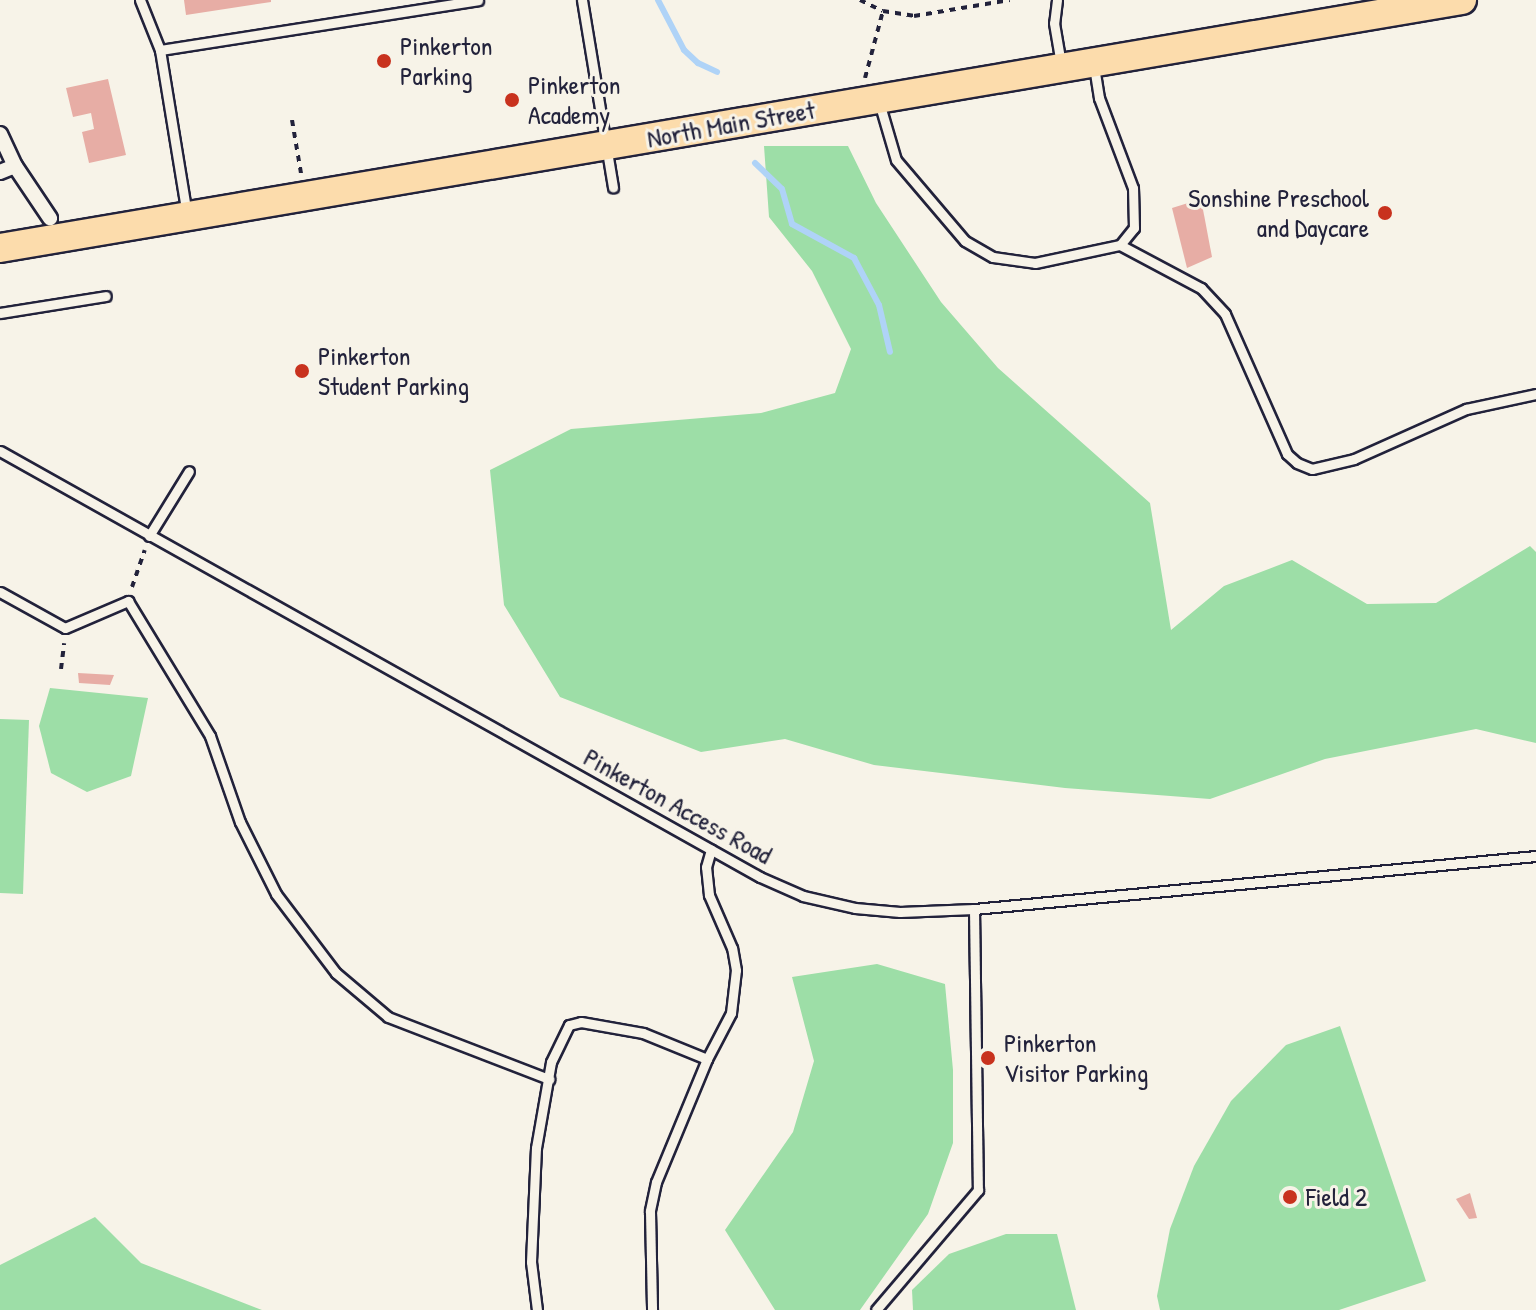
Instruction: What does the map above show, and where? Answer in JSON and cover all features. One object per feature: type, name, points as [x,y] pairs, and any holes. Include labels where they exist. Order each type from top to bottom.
[{"type":"main road","name":"North Main Street","points":[[0,248],[606,145],[871,90],[1061,68],[1462,0]]},
{"type":"street","points":[[0,134],[15,166],[50,218]]},
{"type":"street","points":[[0,172],[15,166]]},
{"type":"lane","points":[[140,0],[160,50],[187,216]]},
{"type":"lane","points":[[160,50],[473,0]]},
{"type":"lane","points":[[582,0],[613,187]]},
{"type":"lane","points":[[1057,0],[1054,23],[1061,68]]},
{"type":"lane","points":[[871,90],[896,160],[965,241],[993,257],[1035,263],[1120,245],[1134,228],[1133,188],[1099,98],[1094,62]]},
{"type":"lane","points":[[1120,245],[1138,257],[1192,282],[1225,314],[1287,454],[1297,463],[1312,469],[1329,468],[1466,409],[1536,394]]},
{"type":"lane","points":[[0,313],[106,296]]},
{"type":"lane","name":"Pinkerton Access Road","points":[[0,451],[711,850],[803,896],[855,908],[900,912],[974,909],[1536,856]]},
{"type":"lane","points":[[149,536],[189,471]]},
{"type":"lane","points":[[0,592],[65,628],[128,601],[210,736],[240,822],[276,894],[336,973],[388,1017],[549,1079]]},
{"type":"lane","points":[[652,1310],[650,1211],[656,1182],[707,1059],[731,1013],[736,970],[732,948],[709,895],[706,867],[711,850]]},
{"type":"lane","points":[[876,1310],[978,1190],[974,909]]},
{"type":"lane","points":[[537,1310],[531,1262],[536,1148],[549,1079],[560,1039],[569,1025],[581,1022],[643,1033],[707,1059]]},
{"type":"path","points":[[860,0],[883,11],[914,16],[1010,0]]},
{"type":"path","points":[[965,0],[966,8]]},
{"type":"path","points":[[871,90],[883,11]]},
{"type":"path","points":[[292,120],[301,176]]},
{"type":"path","points":[[128,601],[139,565]]},
{"type":"path","points":[[61,669],[65,628]]},
{"type":"green space","points":[[764,146],[848,146],[876,203],[941,302],[998,368],[1150,503],[1171,630],[1224,586],[1292,560],[1367,604],[1436,603],[1530,546],[1536,552],[1536,743],[1476,729],[1325,759],[1210,799],[1065,788],[874,765],[785,739],[701,752],[560,697],[504,605],[490,470],[571,429],[761,413],[835,393],[851,349],[812,271],[769,217]]},
{"type":"green space","points":[[50,688],[148,698],[131,776],[87,792],[51,773],[39,726]]},
{"type":"green space","points":[[0,719],[29,720],[23,894],[0,893]]},
{"type":"green space","points":[[877,964],[945,984],[953,1070],[953,1143],[928,1214],[860,1310],[775,1310],[725,1230],[793,1132],[814,1061],[792,977]]},
{"type":"green space","name":"Field 2","points":[[1340,1026],[1426,1281],[1339,1310],[1160,1310],[1157,1296],[1170,1229],[1194,1166],[1231,1101],[1286,1045]]},
{"type":"green space","points":[[95,1217],[141,1263],[262,1310],[0,1310],[0,1265]]},
{"type":"green space","points":[[1006,1234],[1057,1234],[1076,1310],[913,1310],[912,1290],[949,1254]]},
{"type":"building","points":[[184,0],[271,0],[271,2],[186,15]]},
{"type":"building","points":[[108,79],[126,155],[89,163],[82,132],[94,129],[91,113],[73,117],[66,88]]},
{"type":"building","points":[[1201,199],[1212,257],[1187,268],[1172,208]]},
{"type":"building","points":[[78,673],[114,675],[110,685],[79,683]]},
{"type":"building","points":[[1470,1193],[1477,1218],[1469,1219],[1456,1199]]},
{"type":"waterway","points":[[658,0],[684,50],[698,63],[717,72]]},
{"type":"waterway","points":[[755,163],[782,189],[792,224],[854,258],[879,305],[890,352]]},
{"type":"place","name":"Pinkerton Parking","points":[[384,61]]},
{"type":"place","name":"Pinkerton Academy","points":[[512,100]]},
{"type":"place","name":"Sonshine Preschool and Daycare","points":[[1385,213]]},
{"type":"place","name":"Pinkerton Student Parking","points":[[302,371]]},
{"type":"place","name":"Pinkerton Visitor Parking","points":[[988,1058]]},
{"type":"place","name":"Field 2","points":[[1290,1197]]}]
